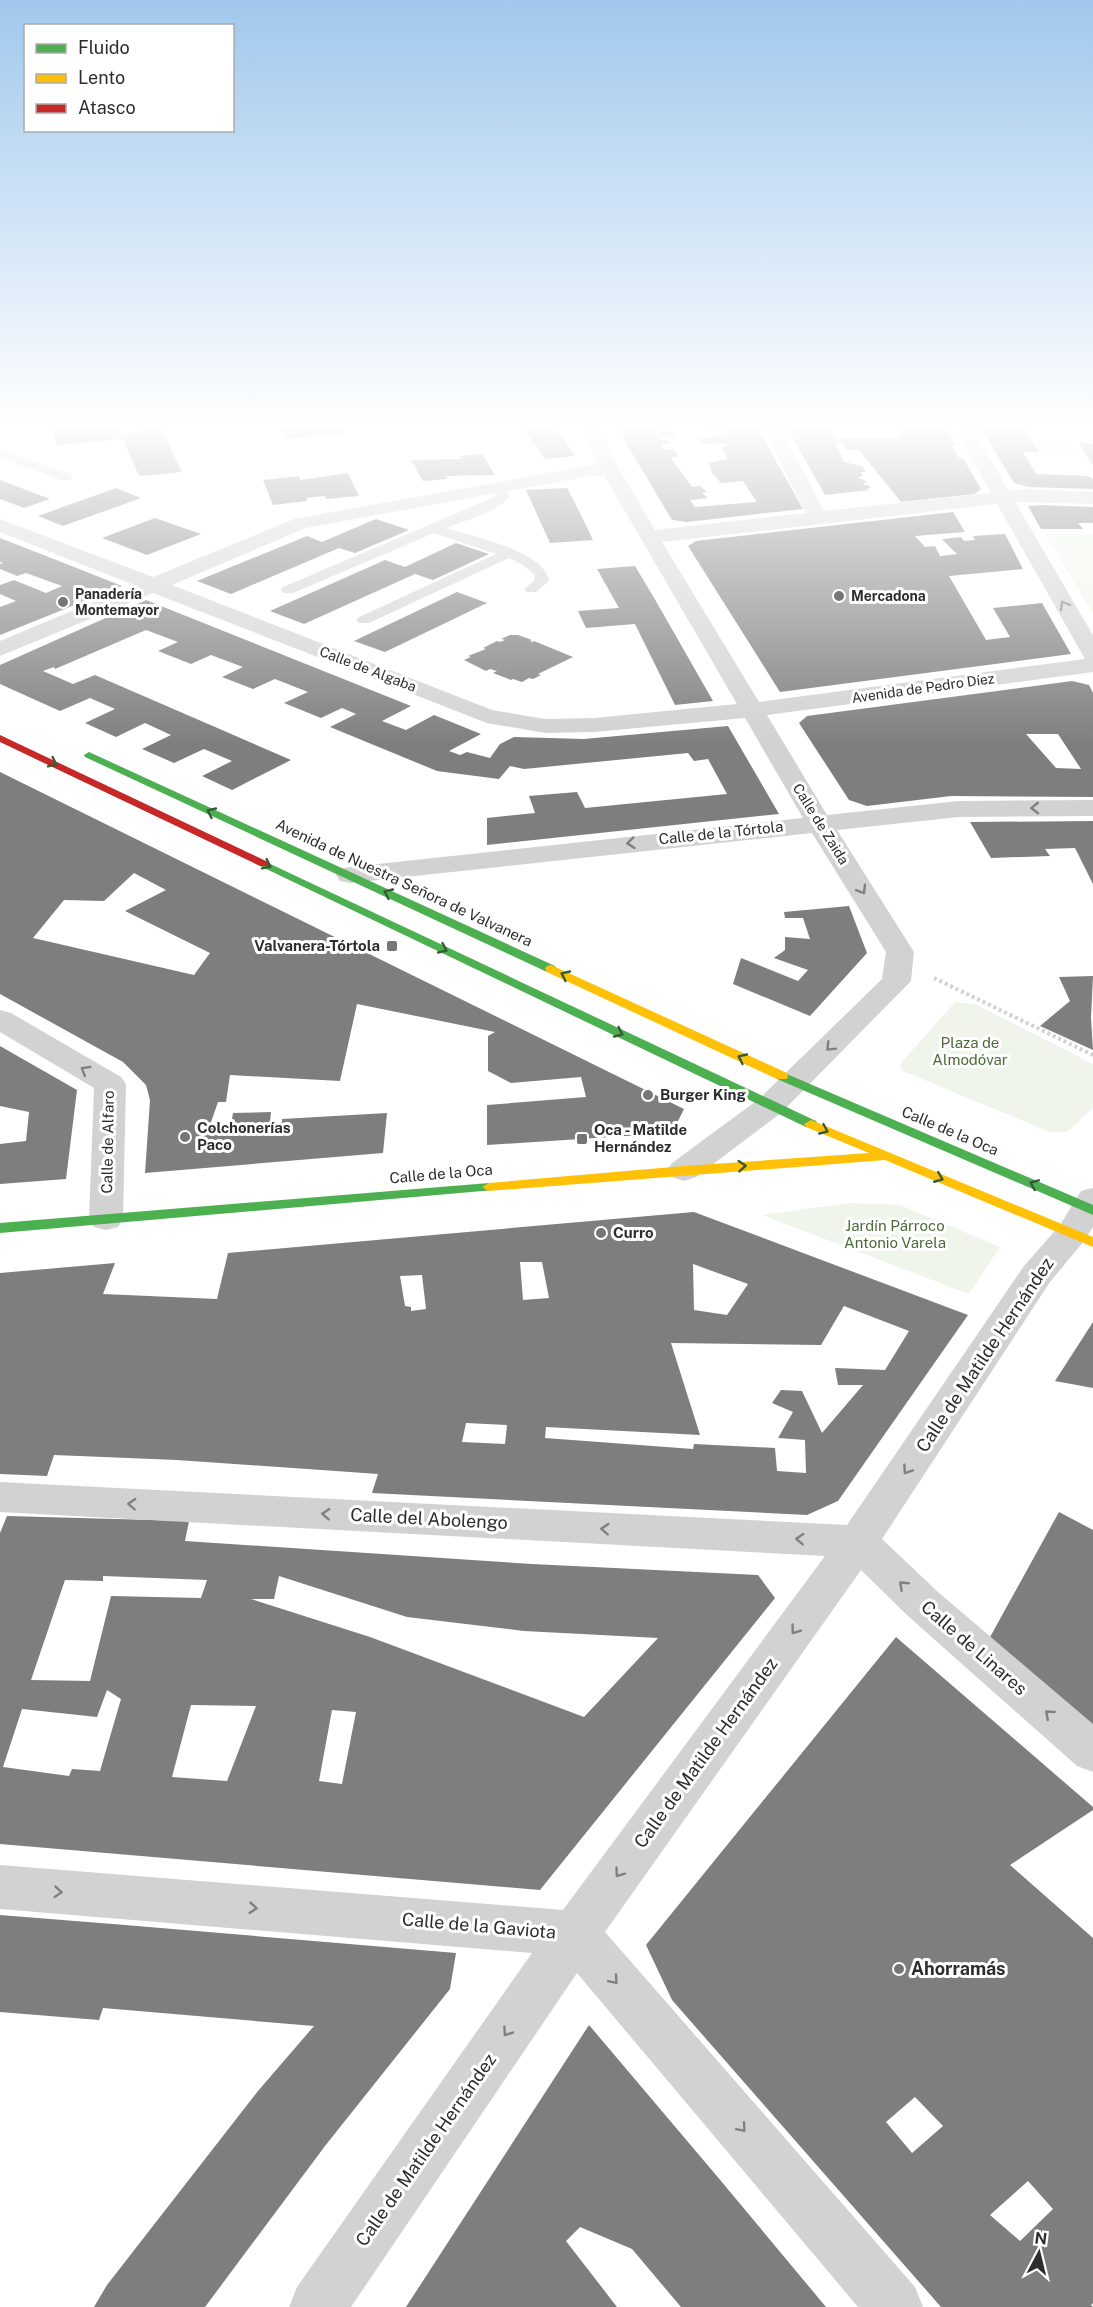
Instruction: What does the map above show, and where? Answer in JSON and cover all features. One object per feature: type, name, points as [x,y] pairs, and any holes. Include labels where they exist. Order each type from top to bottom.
[{"type":"main road","points":[[0,738],[770,1106]]},
{"type":"main road","name":"Avenida de Nuestra Señora de Valvanera","points":[[76,749],[795,1082]]},
{"type":"main road","name":"Calle de la Oca","points":[[795,1082],[1088,1218]]},
{"type":"main road","name":"Calle de la Oca","points":[[770,1106],[885,1156],[1088,1218]]},
{"type":"main road","name":"Calle de la Oca","points":[[0,1228],[684,1170],[885,1156]]},
{"type":"street","name":"Calle de Algaba","points":[[12,530],[487,716],[545,726],[594,725],[753,710]]},
{"type":"street","points":[[0,649],[285,530]]},
{"type":"street","name":"Calle de Zaida","points":[[646,530],[819,823],[900,952],[899,961]]},
{"type":"street","points":[[650,537],[715,530]]},
{"type":"street","points":[[1021,530],[1093,655]]},
{"type":"street","name":"Avenida de Pedro Díez","points":[[753,710],[1093,665]]},
{"type":"street","name":"Calle de la Tórtola","points":[[350,875],[959,809],[1093,808]]},
{"type":"street","points":[[684,1170],[770,1106],[795,1082],[896,981],[899,961]]},
{"type":"street","name":"Calle de Alfaro","points":[[0,1019],[110,1084],[106,1219]]},
{"type":"street","name":"Calle de Matilde Hernández","points":[[317,2307],[575,1934],[858,1542],[1037,1274],[1088,1218]]},
{"type":"street","name":"Calle del Abolengo","points":[[0,1497],[858,1542]]},
{"type":"street","name":"Calle de Linares","points":[[858,1542],[923,1604],[1093,1752]]},
{"type":"street","name":"Calle de la Gaviota","points":[[0,1887],[575,1934],[895,2307]]},
{"type":"lane","points":[[288,590],[433,530]]},
{"type":"lane","points":[[437,530],[509,553],[528,562],[541,573],[542,581],[531,589]]},
{"type":"lane","points":[[364,620],[509,553]]},
{"type":"path","points":[[899,961],[1093,1055]]},
{"type":"green space","points":[[1045,534],[1093,534],[1093,612],[1092,612]]},
{"type":"green space","name":"Plaza de Almodóvar","points":[[955,1002],[977,1005],[1093,1064],[1093,1108],[1067,1132],[1050,1132],[903,1071],[900,1067],[901,1063]]},
{"type":"green space","name":"Jardín Párroco Antonio Varela","points":[[850,1203],[900,1205],[1000,1247],[969,1294],[762,1215]]},
{"type":"building","points":[[124,530],[189,530],[201,534],[147,555],[102,538]]},
{"type":"building","points":[[351,530],[409,530],[355,553],[339,548],[231,594],[197,581],[307,536],[322,542]]},
{"type":"building","points":[[544,530],[588,530],[593,540],[550,543]]},
{"type":"building","points":[[796,530],[964,530],[965,532],[915,536],[925,547],[935,546],[940,556],[957,554],[942,539],[961,537],[964,541],[975,540],[973,536],[1005,534],[1023,569],[949,576],[986,640],[1010,637],[993,608],[1042,603],[1071,654],[780,692],[688,546],[696,541]]},
{"type":"building","points":[[0,538],[122,586],[0,635],[0,607],[16,601],[0,594],[0,585],[14,580],[46,593],[62,586],[26,573],[17,576],[0,569],[0,564],[3,563],[0,562]]},
{"type":"building","points":[[456,543],[489,554],[433,580],[415,574],[304,624],[270,611],[385,560],[405,567]]},
{"type":"building","points":[[635,566],[713,701],[675,705],[635,624],[586,628],[578,611],[619,608],[597,569]]},
{"type":"building","points":[[457,592],[487,603],[385,652],[354,641]]},
{"type":"building","points":[[146,600],[411,706],[382,721],[406,730],[434,715],[481,734],[449,751],[460,755],[467,752],[490,758],[500,744],[514,737],[584,739],[728,726],[779,814],[487,845],[487,818],[535,813],[529,796],[577,792],[585,808],[727,794],[708,759],[694,761],[688,753],[524,769],[510,766],[499,779],[437,771],[330,727],[356,714],[342,708],[321,718],[284,703],[308,692],[275,679],[253,689],[222,677],[243,667],[211,655],[191,664],[158,651],[178,642],[146,630],[55,669],[54,667],[43,671],[73,684],[95,675],[291,760],[232,790],[202,776],[232,761],[204,749],[174,763],[142,749],[171,735],[145,723],[116,737],[85,723],[115,709],[90,698],[60,711],[0,684],[0,665]]},
{"type":"building","points":[[510,635],[518,635],[532,640],[530,642],[534,641],[573,657],[538,674],[541,675],[533,679],[529,678],[522,682],[493,673],[497,671],[490,669],[486,671],[464,660],[497,641],[505,640],[501,639]]},
{"type":"building","points":[[1072,681],[1089,685],[1093,693],[1093,797],[951,796],[867,806],[849,800],[799,723],[807,716]],"holes":[[[1026,734],[1058,734],[1081,769],[1056,768]]]},
{"type":"building","points":[[0,772],[684,1109],[672,1133],[487,1145],[487,1105],[586,1097],[581,1077],[511,1083],[488,1071],[488,1036],[495,1032],[357,1004],[340,1081],[230,1075],[226,1102],[218,1102],[210,1125],[231,1125],[233,1113],[271,1112],[270,1123],[282,1122],[282,1119],[387,1113],[383,1153],[145,1173],[150,1100],[146,1085],[123,1062],[0,994]],"holes":[[[134,873],[166,890],[125,911],[210,953],[194,975],[33,938],[64,900],[104,901]]]},
{"type":"building","points":[[1093,821],[1093,884],[1075,848],[1045,849],[1050,856],[991,858],[970,822]]},
{"type":"building","points":[[849,906],[867,953],[810,1016],[733,984],[741,958],[798,981],[808,970],[774,958],[785,950],[785,937],[810,939],[803,918],[785,918],[784,912]]},
{"type":"building","points":[[1093,976],[1091,1018],[1093,1050],[1040,1026],[1070,1001],[1059,977]]},
{"type":"building","points":[[0,1046],[77,1090],[66,1179],[0,1184],[0,1144],[26,1141],[29,1112],[0,1106]]},
{"type":"building","points":[[694,1212],[968,1315],[838,1501],[807,1515],[372,1493],[378,1474],[177,1460],[54,1455],[47,1476],[0,1474],[0,1273],[115,1263],[103,1294],[217,1299],[228,1253]],"holes":[[[520,1262],[542,1262],[549,1298],[523,1300]],[[693,1264],[748,1284],[727,1315],[694,1310]],[[422,1275],[426,1309],[411,1311],[411,1307],[405,1306],[400,1276]],[[844,1306],[909,1331],[885,1370],[835,1368],[838,1385],[863,1385],[822,1433],[802,1391],[781,1390],[772,1403],[793,1412],[778,1438],[805,1440],[806,1473],[777,1471],[775,1448],[694,1444],[693,1449],[545,1438],[546,1427],[700,1435],[671,1343],[821,1345]],[[466,1423],[507,1425],[505,1444],[462,1442]]]},
{"type":"building","points":[[1093,1322],[1093,1388],[1055,1381]]},
{"type":"building","points":[[1059,1512],[1093,1530],[1093,1741],[984,1648]]},
{"type":"building","points":[[7,1516],[189,1521],[185,1541],[532,1564],[758,1575],[775,1598],[540,1890],[0,1844],[0,1533]],"holes":[[[103,1576],[207,1580],[201,1598],[111,1596],[90,1681],[31,1680],[65,1580],[103,1581]],[[279,1576],[407,1617],[524,1631],[658,1638],[584,1717],[370,1637],[251,1599],[274,1599]],[[107,1690],[121,1699],[100,1771],[72,1769],[69,1776],[3,1767],[22,1709],[97,1717]],[[191,1705],[256,1706],[227,1781],[172,1777]],[[332,1710],[356,1712],[342,1784],[319,1781]]]},
{"type":"building","name":"Ahorramás","points":[[896,1637],[1093,1807],[1093,1810],[1010,1865],[1093,1938],[1093,2303],[1091,2305],[1093,2307],[941,2307],[672,2000],[646,1945]],"holes":[[[915,2097],[943,2126],[912,2153],[886,2122]],[[1028,2181],[1053,2209],[1020,2241],[990,2215]]]},
{"type":"building","points":[[0,1915],[456,1953],[450,1989],[325,2146],[205,2307],[94,2307],[107,2285],[258,2091],[314,2026],[103,2008],[99,2020],[0,2012]]},
{"type":"building","points":[[589,2025],[826,2307],[681,2307],[632,2249],[580,2227],[566,2241],[617,2307],[406,2307]]},
{"type":"traffic: fast","points":[[89,755],[551,969]]},
{"type":"traffic: fast","points":[[264,864],[811,1124]]},
{"type":"traffic: fast","points":[[782,1076],[1093,1210]]},
{"type":"traffic: fast","points":[[0,1228],[489,1187]]},
{"type":"traffic: slow","points":[[551,969],[782,1076]]},
{"type":"traffic: slow","points":[[811,1124],[1093,1242]]},
{"type":"traffic: slow","points":[[489,1187],[684,1170],[880,1157]]},
{"type":"traffic: jam","points":[[0,738],[264,864]]},
{"type":"place","name":"Mercadona","points":[[839,596]]},
{"type":"place","name":"Panadería Montemayor","points":[[63,602]]},
{"type":"place","name":"Valvanera-Tórtola","points":[[392,946]]},
{"type":"place","name":"Burger King","points":[[648,1095]]},
{"type":"place","name":"Colchonerías Paco","points":[[185,1137]]},
{"type":"place","name":"Oca - Matilde Hernández","points":[[582,1139]]},
{"type":"place","name":"Curro","points":[[601,1233]]},
{"type":"place","name":"Ahorramás","points":[[899,1969]]}]
